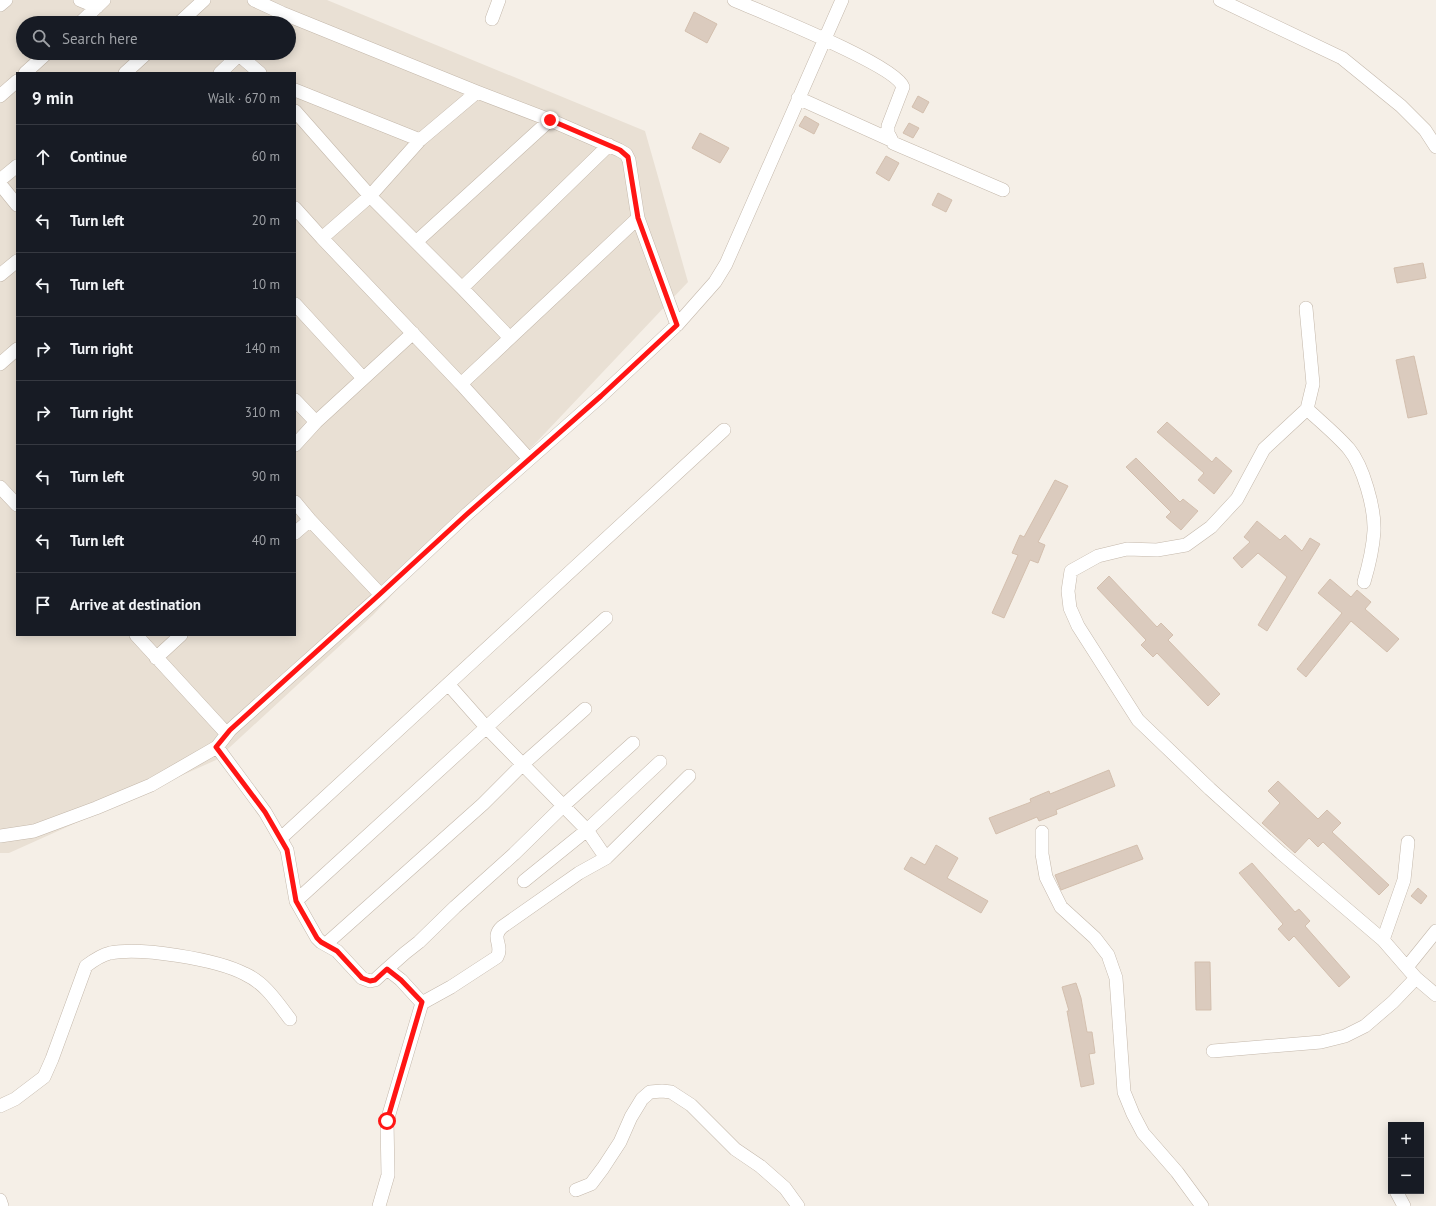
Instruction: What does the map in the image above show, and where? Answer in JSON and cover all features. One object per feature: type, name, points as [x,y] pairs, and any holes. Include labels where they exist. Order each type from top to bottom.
[{"type":"street","points":[[0,5],[6,0]]},
{"type":"street","points":[[80,0],[101,4]]},
{"type":"street","points":[[187,16],[204,0]]},
{"type":"street","points":[[254,0],[289,16]]},
{"type":"street","points":[[492,19],[499,0]]},
{"type":"street","points":[[734,0],[862,57],[892,75],[902,84],[902,90],[888,126],[888,133],[891,140]]},
{"type":"street","points":[[0,836],[34,831],[96,808],[151,785],[216,747],[230,730],[466,515],[601,396],[677,325],[715,282],[726,264],[842,0]]},
{"type":"street","points":[[1220,0],[1342,58],[1401,106],[1425,130],[1436,147]]},
{"type":"street","points":[[88,16],[101,4]]},
{"type":"street","points":[[279,16],[282,13]]},
{"type":"street","points":[[296,19],[476,92],[550,120],[620,150],[628,157],[638,218],[677,325]]},
{"type":"street","points":[[26,72],[39,60]]},
{"type":"street","points":[[126,72],[139,60]]},
{"type":"street","points":[[221,72],[234,60]]},
{"type":"street","points":[[246,60],[259,72]]},
{"type":"street","points":[[0,96],[16,82]]},
{"type":"street","points":[[296,90],[420,140]]},
{"type":"street","points":[[322,238],[370,196],[420,140],[476,92]]},
{"type":"street","points":[[798,98],[891,140],[893,143],[1003,190]]},
{"type":"street","points":[[296,112],[370,196],[510,338]]},
{"type":"street","points":[[416,242],[550,120]]},
{"type":"street","points":[[462,288],[609,145]]},
{"type":"street","points":[[0,180],[16,167]]},
{"type":"street","points":[[0,184],[16,204]]},
{"type":"street","points":[[296,209],[461,384],[529,459]]},
{"type":"street","points":[[461,384],[638,218]]},
{"type":"street","points":[[0,275],[16,262]]},
{"type":"street","points":[[296,305],[363,378]]},
{"type":"street","points":[[1306,308],[1313,384],[1307,409],[1264,449],[1238,499],[1211,527],[1186,545],[1157,550],[1127,549],[1098,556],[1078,566],[1071,571],[1068,591],[1070,608],[1078,626],[1138,720],[1210,790],[1383,940],[1416,978],[1436,995]]},
{"type":"street","points":[[296,443],[316,422],[413,333]]},
{"type":"street","points":[[0,364],[16,350]]},
{"type":"street","points":[[296,401],[316,422]]},
{"type":"street","points":[[1307,409],[1350,450],[1364,475],[1371,505],[1374,529],[1370,558],[1364,582]]},
{"type":"street","points":[[281,838],[724,430]]},
{"type":"street","points":[[0,487],[16,504]]},
{"type":"street","points":[[296,503],[380,594]]},
{"type":"street","points":[[296,532],[310,520]]},
{"type":"street","points":[[296,901],[606,618]]},
{"type":"street","points":[[137,636],[226,734]]},
{"type":"street","points":[[156,658],[180,636]]},
{"type":"street","points":[[448,684],[486,727],[587,830],[606,858]]},
{"type":"street","points":[[326,944],[483,804],[523,764],[584,708]]},
{"type":"street","points":[[216,747],[265,812],[281,838],[287,850],[296,901],[317,938],[337,951],[359,975],[366,980],[375,980],[419,942],[632,743]]},
{"type":"street","points":[[524,881],[587,830],[660,762]]},
{"type":"street","points":[[379,1206],[388,1175],[387,1121],[422,1002],[451,987],[497,957],[500,953],[500,947],[496,937],[502,927],[578,873],[606,858],[689,776]]},
{"type":"street","points":[[1042,832],[1042,854],[1046,877],[1061,907],[1095,938],[1108,955],[1116,978],[1124,1092],[1133,1114],[1143,1133],[1177,1172],[1202,1206]]},
{"type":"street","points":[[1383,940],[1404,880],[1408,842]]},
{"type":"street","points":[[1407,967],[1436,932]]},
{"type":"street","points":[[0,1106],[15,1099],[44,1077],[86,966],[97,958],[109,953],[125,951],[169,955],[224,966],[246,974],[264,986],[290,1019]]},
{"type":"street","points":[[387,969],[401,980],[422,1002]]},
{"type":"street","points":[[1213,1051],[1321,1042],[1345,1036],[1365,1026],[1394,1002],[1416,978]]},
{"type":"street","points":[[576,1190],[591,1184],[603,1168],[620,1142],[631,1117],[642,1099],[650,1092],[662,1091],[671,1092],[691,1105],[735,1149],[760,1166],[785,1188],[798,1206]]},
{"type":"street","points":[[1398,1194],[1404,1206]]},
{"type":"street","points":[[0,1200],[2,1206]]},
{"type":"shaded area","points":[[0,0],[327,0],[645,131],[688,282],[373,615],[216,760],[9,853],[0,853]]},
{"type":"building","points":[[694,12],[717,24],[707,43],[685,31]]},
{"type":"building","points":[[918,96],[929,102],[923,113],[912,107]]},
{"type":"building","points":[[805,116],[819,124],[814,134],[799,126]]},
{"type":"building","points":[[909,123],[919,128],[913,138],[903,133]]},
{"type":"building","points":[[700,133],[729,148],[720,163],[692,148]]},
{"type":"building","points":[[886,156],[899,163],[889,181],[876,173]]},
{"type":"building","points":[[938,193],[952,200],[946,212],[932,205]]},
{"type":"building","points":[[1423,263],[1426,278],[1397,283],[1394,268]]},
{"type":"building","points":[[1414,356],[1427,414],[1408,418],[1396,360]]},
{"type":"building","points":[[1167,422],[1212,462],[1216,457],[1232,471],[1214,494],[1198,480],[1204,473],[1157,432]]},
{"type":"building","points":[[1136,458],[1180,502],[1183,499],[1198,511],[1181,530],[1166,517],[1171,512],[1126,467]]},
{"type":"building","points":[[1055,480],[1068,486],[1038,542],[1045,545],[1038,563],[1030,560],[1004,618],[992,613],[1018,555],[1012,553],[1020,535],[1024,537]]},
{"type":"building","points":[[1257,521],[1280,540],[1285,535],[1302,551],[1310,538],[1320,544],[1267,631],[1258,625],[1287,577],[1258,553],[1242,568],[1233,558],[1250,542],[1244,537]]},
{"type":"building","points":[[1109,576],[1157,627],[1161,623],[1173,635],[1168,640],[1220,694],[1208,706],[1157,653],[1153,657],[1141,645],[1146,640],[1097,588]]},
{"type":"building","points":[[1330,579],[1351,597],[1357,590],[1371,602],[1365,609],[1399,639],[1387,652],[1351,621],[1306,677],[1297,669],[1342,613],[1318,593]]},
{"type":"building","points":[[1109,770],[1115,786],[1056,810],[1057,814],[1039,821],[1037,817],[996,834],[989,818],[1031,802],[1030,799],[1049,791],[1050,794]]},
{"type":"building","points":[[1278,781],[1318,819],[1327,810],[1341,823],[1332,832],[1389,885],[1379,895],[1323,842],[1318,847],[1309,838],[1295,853],[1262,823],[1280,803],[1268,791]]},
{"type":"building","points":[[936,845],[958,858],[947,878],[988,901],[981,913],[904,869],[911,857],[925,865]]},
{"type":"building","points":[[1137,845],[1143,859],[1061,890],[1055,875]]},
{"type":"building","points":[[1252,863],[1295,912],[1299,909],[1310,921],[1305,926],[1350,977],[1339,987],[1294,936],[1289,941],[1278,929],[1283,924],[1239,873]]},
{"type":"building","points":[[1418,888],[1427,896],[1421,904],[1411,896]]},
{"type":"building","points":[[1195,962],[1210,962],[1211,1010],[1196,1010]]},
{"type":"building","points":[[1076,983],[1081,998],[1087,1032],[1092,1032],[1095,1053],[1089,1054],[1094,1084],[1081,1087],[1067,1011],[1069,1011],[1062,987]]},
{"type":"route","points":[[387,1121],[422,1002],[401,980],[387,969],[375,980],[370,981],[362,978],[337,951],[317,938],[296,901],[287,850],[265,812],[216,747],[230,730],[466,515],[601,396],[677,325],[638,218],[628,157],[620,150],[550,120]]}]
